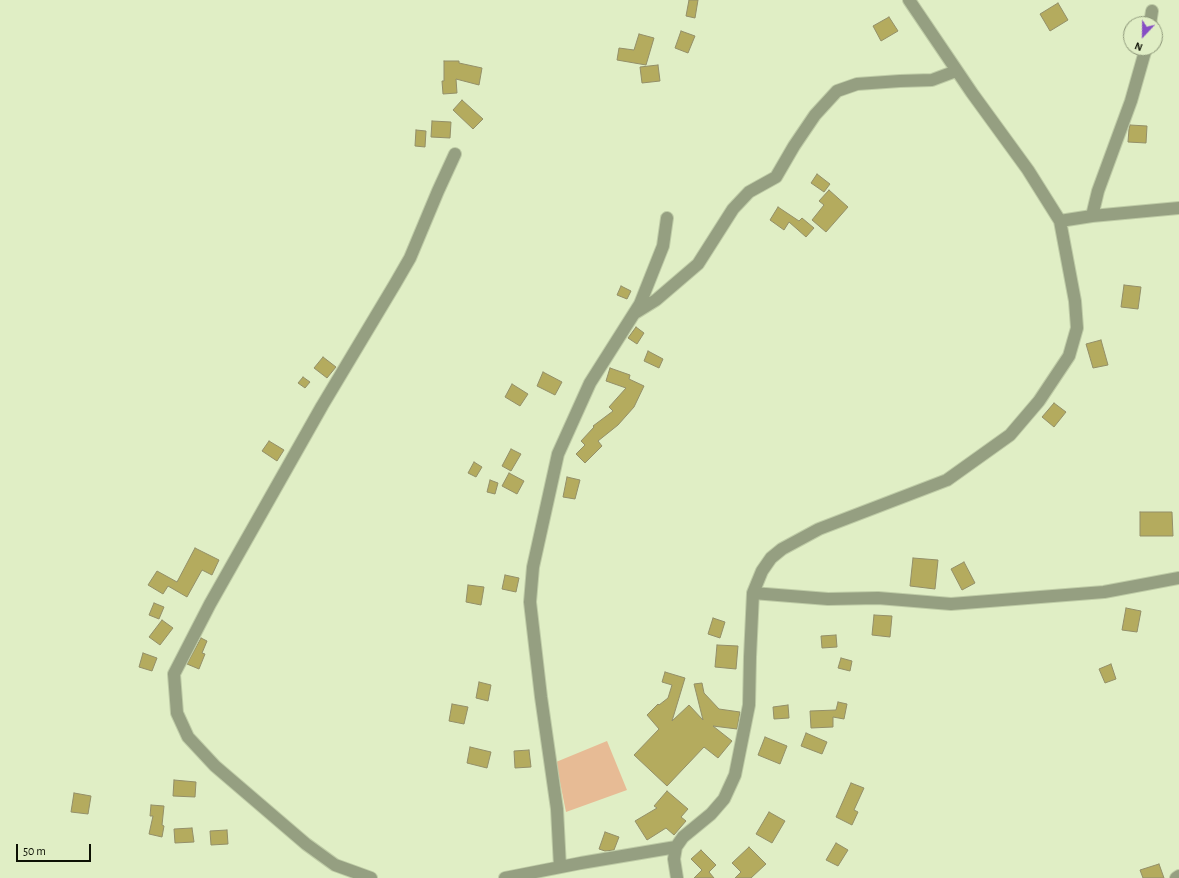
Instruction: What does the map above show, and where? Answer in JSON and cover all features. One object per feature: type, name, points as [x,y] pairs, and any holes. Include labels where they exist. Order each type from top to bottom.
[{"type":"street","points":[[677,878],[674,859],[676,847],[683,837],[711,814],[724,800],[735,775],[749,705],[753,593],[762,570],[771,558],[782,549],[819,529],[947,480],[1010,435],[1039,402],[1069,356],[1077,328],[1075,300],[1060,221],[1028,170],[972,94],[909,0]]},
{"type":"street","points":[[1151,16],[1152,11]]},
{"type":"street","points":[[1092,216],[1098,191],[1131,101],[1144,56]]},
{"type":"street","points":[[634,313],[656,300],[698,264],[733,209],[749,192],[776,176],[814,115],[837,91],[858,84],[932,80],[956,71]]},
{"type":"street","points":[[371,878],[335,865],[306,844],[215,766],[188,737],[177,713],[174,674],[210,604],[322,406],[410,258],[455,154]]},
{"type":"street","points":[[1060,221],[1092,216],[1179,208]]},
{"type":"street","points":[[560,868],[557,809],[530,602],[533,567],[558,454],[590,383],[640,304],[663,246],[667,218]]},
{"type":"street","points":[[753,593],[828,599],[878,598],[951,604],[1104,592],[1179,578]]},
{"type":"street","points":[[505,878],[560,868],[581,862],[676,847]]},
{"type":"shaded area","points":[[607,741],[627,790],[566,812],[556,762]]},
{"type":"building","points":[[689,0],[698,0],[695,18],[686,16]]},
{"type":"building","points":[[1058,3],[1068,20],[1050,31],[1040,14]]},
{"type":"building","points":[[889,17],[898,31],[881,41],[873,26]]},
{"type":"building","points":[[681,31],[695,36],[688,53],[675,48]]},
{"type":"building","points":[[639,34],[654,38],[646,65],[617,60],[619,48],[634,50]]},
{"type":"building","points":[[444,61],[459,61],[459,63],[482,68],[479,85],[456,79],[457,93],[443,94],[442,81],[444,81]]},
{"type":"building","points":[[658,65],[660,81],[642,83],[640,67]]},
{"type":"building","points":[[462,100],[483,119],[473,129],[453,110]]},
{"type":"building","points":[[432,121],[451,122],[450,138],[431,137]]},
{"type":"building","points":[[1130,125],[1147,126],[1146,143],[1128,142]]},
{"type":"building","points":[[416,130],[426,131],[425,147],[415,146]]},
{"type":"building","points":[[817,174],[830,184],[824,192],[811,183]]},
{"type":"building","points":[[829,190],[848,207],[826,232],[812,220],[824,205],[819,201]]},
{"type":"building","points":[[778,207],[799,221],[802,218],[814,228],[806,237],[789,222],[784,230],[770,220]]},
{"type":"building","points":[[1124,285],[1141,287],[1138,309],[1121,307]]},
{"type":"building","points":[[621,286],[631,291],[627,299],[617,295]]},
{"type":"building","points":[[636,327],[644,333],[637,344],[628,338]]},
{"type":"building","points":[[1101,340],[1108,365],[1093,368],[1086,344]]},
{"type":"building","points":[[648,351],[663,359],[659,368],[644,361]]},
{"type":"building","points":[[323,357],[336,367],[327,378],[314,368]]},
{"type":"building","points":[[610,368],[630,375],[629,379],[644,386],[634,407],[618,425],[598,441],[602,446],[585,463],[576,454],[585,445],[581,441],[594,427],[593,426],[613,411],[609,407],[626,388],[606,381]]},
{"type":"building","points":[[543,372],[562,382],[555,395],[537,386]]},
{"type":"building","points":[[303,377],[310,382],[305,388],[298,383]]},
{"type":"building","points":[[512,384],[528,394],[520,406],[505,397]]},
{"type":"building","points":[[1054,403],[1066,412],[1054,427],[1042,417]]},
{"type":"building","points":[[269,441],[284,450],[277,461],[262,451]]},
{"type":"building","points":[[511,449],[521,454],[511,471],[502,466]]},
{"type":"building","points":[[474,462],[482,467],[476,477],[468,473]]},
{"type":"building","points":[[509,473],[524,481],[517,494],[502,486]]},
{"type":"building","points":[[567,477],[580,480],[575,499],[563,497]]},
{"type":"building","points":[[490,480],[498,483],[495,494],[487,492]]},
{"type":"building","points":[[1140,512],[1172,512],[1173,536],[1140,536]]},
{"type":"building","points":[[195,548],[219,560],[212,575],[202,570],[187,597],[168,586],[163,594],[148,585],[157,571],[177,582]]},
{"type":"building","points":[[913,558],[938,560],[935,589],[910,586]]},
{"type":"building","points":[[964,562],[975,583],[962,590],[951,569]]},
{"type":"building","points":[[505,575],[519,578],[516,592],[502,589]]},
{"type":"building","points":[[468,585],[484,587],[481,605],[466,602]]},
{"type":"building","points":[[154,603],[164,607],[159,619],[149,615]]},
{"type":"building","points":[[1126,608],[1141,611],[1137,632],[1122,630]]},
{"type":"building","points":[[874,615],[892,616],[890,637],[872,635]]},
{"type":"building","points":[[713,618],[725,622],[720,638],[708,634]]},
{"type":"building","points":[[162,620],[173,628],[160,645],[149,637]]},
{"type":"building","points":[[836,635],[837,647],[822,648],[821,636]]},
{"type":"building","points":[[201,638],[207,641],[202,653],[205,654],[199,669],[187,664]]},
{"type":"building","points":[[717,645],[738,646],[736,669],[715,667]]},
{"type":"building","points":[[143,653],[157,658],[152,671],[139,667]]},
{"type":"building","points":[[841,658],[852,661],[850,671],[838,668]]},
{"type":"building","points":[[1111,664],[1116,679],[1105,683],[1099,669]]},
{"type":"building","points":[[665,672],[685,678],[672,721],[689,705],[703,720],[694,684],[702,683],[704,693],[719,709],[740,712],[737,729],[713,726],[732,741],[718,758],[704,747],[667,786],[634,755],[659,729],[647,715],[658,704],[659,705],[668,698],[672,685],[662,682]]},
{"type":"building","points":[[479,682],[491,685],[488,701],[476,698]]},
{"type":"building","points":[[838,702],[847,704],[844,719],[833,717],[833,727],[811,728],[810,711],[836,710]]},
{"type":"building","points":[[452,704],[468,707],[464,724],[449,721]]},
{"type":"building","points":[[788,705],[789,718],[774,719],[773,707]]},
{"type":"building","points":[[806,733],[827,742],[822,754],[801,746]]},
{"type":"building","points":[[765,737],[787,746],[780,764],[758,755]]},
{"type":"building","points":[[470,747],[491,752],[487,768],[467,763]]},
{"type":"building","points":[[529,750],[531,767],[515,768],[514,751]]},
{"type":"building","points":[[174,780],[196,782],[195,797],[173,796]]},
{"type":"building","points":[[851,783],[864,788],[854,810],[858,812],[852,825],[836,817]]},
{"type":"building","points":[[667,791],[688,809],[681,817],[686,821],[674,835],[666,828],[647,840],[635,821],[657,808],[654,806]]},
{"type":"building","points":[[74,793],[91,796],[88,814],[71,812]]},
{"type":"building","points":[[151,805],[164,806],[162,825],[164,826],[162,837],[149,834],[153,816],[150,816]]},
{"type":"building","points":[[769,812],[785,821],[772,843],[756,834]]},
{"type":"building","points":[[192,828],[194,842],[175,843],[174,829]]},
{"type":"building","points":[[227,830],[228,844],[211,845],[210,831]]},
{"type":"building","points":[[605,832],[619,837],[614,850],[605,851],[599,849]]},
{"type":"building","points":[[836,843],[848,850],[838,866],[826,860]]},
{"type":"building","points":[[749,847],[766,864],[751,878],[735,878],[741,872],[732,863]]},
{"type":"building","points":[[701,850],[716,865],[709,872],[714,878],[694,878],[702,870],[691,859]]},
{"type":"building","points":[[1159,864],[1164,878],[1143,878],[1140,870]]}]
